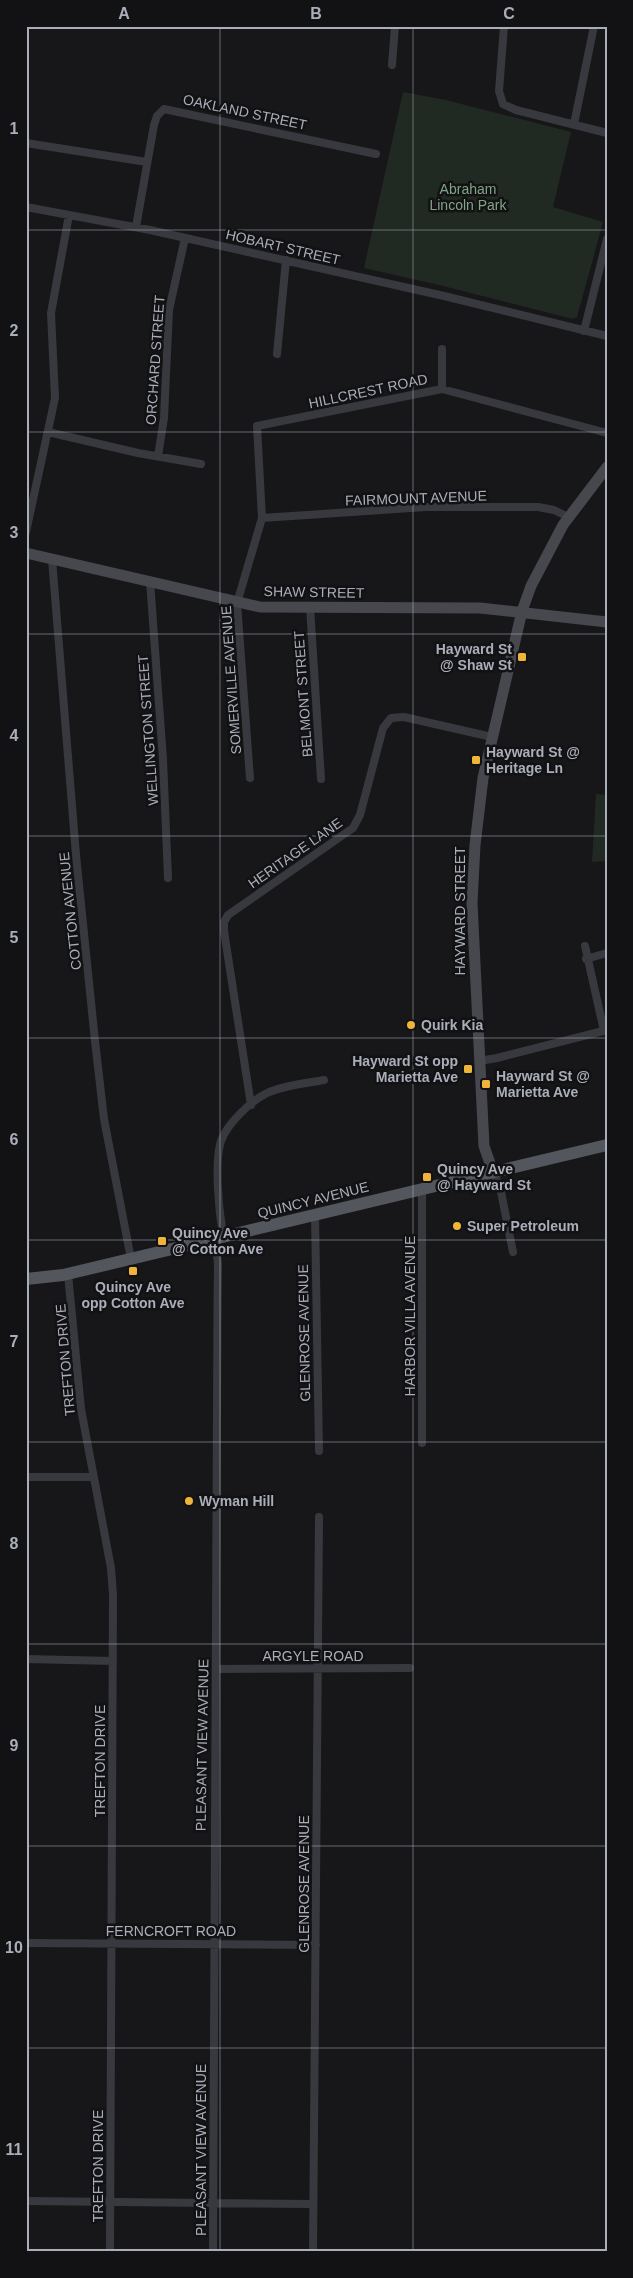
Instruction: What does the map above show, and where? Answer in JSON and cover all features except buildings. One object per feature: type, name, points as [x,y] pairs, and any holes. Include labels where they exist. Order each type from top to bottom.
[{"type":"main road","name":"HAYWARD STREET","points":[[493,1172],[484,1146],[472,927],[472,880],[478,812],[492,737],[522,611],[534,577],[568,517],[607,467]]},
{"type":"main road","name":"SHAW STREET","points":[[26,553],[260,607],[480,608],[522,611],[607,622]]},
{"type":"main road","name":"QUINCY AVENUE","points":[[26,1279],[68,1274],[607,1145]]},
{"type":"street","points":[[392,65],[396,26]]},
{"type":"street","points":[[504,26],[499,91],[501,101],[516,110],[607,133]]},
{"type":"street","points":[[574,124],[594,26]]},
{"type":"street","name":"OAKLAND STREET","points":[[147,162],[156,119],[162,110],[168,108],[376,154]]},
{"type":"street","points":[[26,143],[147,162],[136,227]]},
{"type":"street","name":"HOBART STREET","points":[[26,207],[136,227],[286,260],[607,336]]},
{"type":"street","points":[[26,532],[56,391],[52,306],[69,215]]},
{"type":"street","name":"ORCHARD STREET","points":[[158,456],[164,418],[169,310],[185,238]]},
{"type":"street","points":[[584,331],[607,239]]},
{"type":"street","points":[[277,354],[286,260]]},
{"type":"street","points":[[442,349],[442,389]]},
{"type":"street","name":"HILLCREST ROAD","points":[[261,494],[257,426],[442,389],[607,433]]},
{"type":"street","points":[[48,432],[201,464]]},
{"type":"street","name":"SOMERVILLE AVENUE","points":[[250,778],[237,603],[262,518],[261,494]]},
{"type":"street","name":"FAIRMOUNT AVENUE","points":[[262,518],[426,507],[538,507],[554,510],[568,517]]},
{"type":"street","name":"COTTON AVENUE","points":[[52,559],[76,855],[95,1041],[104,1119],[131,1259]]},
{"type":"street","name":"WELLINGTON STREET","points":[[150,581],[163,759],[168,878]]},
{"type":"street","name":"BELMONT STREET","points":[[310,607],[322,779]]},
{"type":"street","name":"HERITAGE LANE","points":[[251,1105],[224,931],[224,922],[228,915],[353,828],[360,815],[383,728],[391,718],[404,717],[492,737]]},
{"type":"street","points":[[479,1061],[605,1031],[586,959],[585,946]]},
{"type":"street","points":[[586,959],[607,954]]},
{"type":"street","name":"PLEASANT VIEW AVENUE","points":[[213,2252],[213,1811],[216,1669],[214,1558],[220,1147],[230,1126],[251,1105],[267,1093],[324,1080]]},
{"type":"street","points":[[493,1172],[500,1187],[513,1252]]},
{"type":"street","name":"HARBOR VILLA AVENUE","points":[[422,1189],[422,1443]]},
{"type":"street","name":"GLENROSE AVENUE","points":[[315,1215],[319,1451]]},
{"type":"street","name":"TREFTON DRIVE","points":[[68,1274],[80,1403],[112,1577],[110,2252]]},
{"type":"street","points":[[26,1477],[93,1477]]},
{"type":"street","name":"GLENROSE AVENUE","points":[[313,2252],[319,1517]]},
{"type":"street","points":[[26,1659],[113,1661]]},
{"type":"street","name":"ARGYLE ROAD","points":[[216,1669],[410,1668]]},
{"type":"street","name":"FERNCROFT ROAD","points":[[26,1942],[316,1945]]},
{"type":"street","points":[[26,2201],[313,2204]]},
{"type":"green space","name":"Abraham Lincoln Park","points":[[403,92],[446,100],[571,132],[553,207],[603,222],[577,317],[573,319],[364,268]]},
{"type":"green space","points":[[596,794],[607,795],[607,861],[592,862]]},
{"type":"place","name":"Hayward St @ Shaw St","points":[[522,657]]},
{"type":"place","name":"Hayward St @ Heritage Ln","points":[[476,760]]},
{"type":"place","name":"Quirk Kia","points":[[411,1025]]},
{"type":"place","name":"Hayward St opp Marietta Ave","points":[[468,1069]]},
{"type":"place","name":"Hayward St @ Marietta Ave","points":[[486,1084]]},
{"type":"place","name":"Quincy Ave @ Hayward St","points":[[427,1177]]},
{"type":"place","name":"Super Petroleum","points":[[457,1226]]},
{"type":"place","name":"Quincy Ave @ Cotton Ave","points":[[162,1241]]},
{"type":"place","name":"Quincy Ave opp Cotton Ave","points":[[133,1271]]},
{"type":"place","name":"Wyman Hill","points":[[189,1501]]}]
